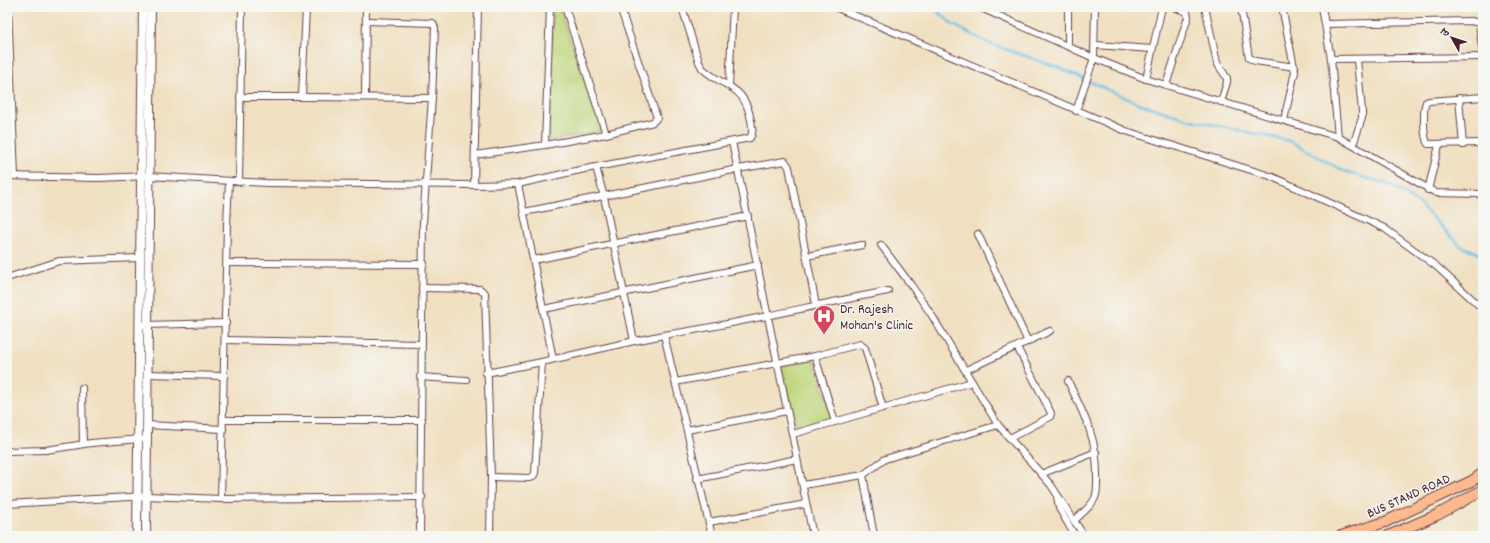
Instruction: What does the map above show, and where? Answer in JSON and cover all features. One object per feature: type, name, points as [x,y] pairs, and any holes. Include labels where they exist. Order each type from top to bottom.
[{"type":"main road","name":"BUS STAND ROAD","points":[[1341,536],[1385,522],[1472,481],[1483,473]]},
{"type":"main road","name":"BUS STAND ROAD","points":[[1388,536],[1431,518],[1483,490]]},
{"type":"street","points":[[8,7],[9,77],[15,176]]},
{"type":"street","points":[[143,7],[139,258],[148,374],[146,536]]},
{"type":"street","points":[[137,536],[138,439],[149,176],[151,7]]},
{"type":"street","points":[[239,182],[242,7]]},
{"type":"street","points":[[302,97],[306,7]]},
{"type":"street","points":[[365,97],[366,7]]},
{"type":"street","points":[[474,185],[478,7]]},
{"type":"street","points":[[546,145],[550,7]]},
{"type":"street","points":[[566,7],[606,134]]},
{"type":"street","points":[[475,155],[546,145],[606,134],[653,122],[657,118],[620,7]]},
{"type":"street","points":[[7,176],[149,176],[239,182],[474,185],[518,184],[596,167],[750,138],[752,130],[747,103],[737,91],[702,68],[682,7]]},
{"type":"street","points":[[729,85],[733,7]]},
{"type":"street","points":[[835,7],[1076,111],[1126,130],[1270,176],[1384,228],[1436,266],[1483,310]]},
{"type":"street","points":[[979,7],[1094,58],[1146,79],[1338,137],[1428,190],[1442,194],[1483,194]]},
{"type":"street","points":[[1068,7],[1068,46]]},
{"type":"street","points":[[1076,111],[1094,58],[1095,7]]},
{"type":"street","points":[[1146,79],[1162,7]]},
{"type":"street","points":[[1166,85],[1188,17],[1187,12],[1174,7]]},
{"type":"street","points":[[1205,7],[1217,63],[1227,78],[1221,102]]},
{"type":"street","points":[[1241,7],[1249,58],[1255,61],[1295,67]]},
{"type":"street","points":[[1282,7],[1295,67],[1284,120]]},
{"type":"street","points":[[1322,7],[1332,60],[1338,137]]},
{"type":"street","points":[[367,21],[433,23],[435,28],[432,98],[423,222],[424,264],[420,377],[422,420],[422,497],[420,536]]},
{"type":"street","points":[[1326,24],[1471,21],[1479,23],[1483,57],[1332,60]]},
{"type":"street","points":[[1095,45],[1152,49]]},
{"type":"street","points":[[1353,145],[1361,122],[1362,111],[1357,60]]},
{"type":"street","points":[[1483,96],[1429,101],[1425,104],[1426,141],[1430,145],[1463,145],[1483,143]]},
{"type":"street","points":[[240,97],[432,98]]},
{"type":"street","points":[[1459,98],[1463,145]]},
{"type":"street","points":[[732,142],[813,536]]},
{"type":"street","points":[[1428,190],[1439,145]]},
{"type":"street","points":[[524,212],[782,160],[788,163],[816,305]]},
{"type":"street","points":[[596,167],[604,197],[634,341]]},
{"type":"street","points":[[222,499],[229,181]]},
{"type":"street","points":[[518,184],[553,359]]},
{"type":"street","points":[[534,260],[748,216]]},
{"type":"street","points":[[978,234],[1028,342]]},
{"type":"street","points":[[807,256],[862,245]]},
{"type":"street","points":[[881,245],[911,284],[966,370],[998,425],[1041,474],[1084,536]]},
{"type":"street","points":[[7,278],[60,261],[139,258]]},
{"type":"street","points":[[227,263],[424,264]]},
{"type":"street","points":[[544,309],[758,265]]},
{"type":"street","points":[[422,288],[483,290],[486,297],[486,373],[491,477],[490,536]]},
{"type":"street","points":[[486,373],[634,341],[768,317],[816,305],[888,291]]},
{"type":"street","points":[[143,325],[226,323]]},
{"type":"street","points":[[966,370],[1050,331]]},
{"type":"street","points":[[664,335],[697,479],[712,536]]},
{"type":"street","points":[[226,340],[422,344]]},
{"type":"street","points":[[675,382],[815,356],[856,343],[862,345],[883,408]]},
{"type":"street","points":[[1010,438],[1046,420],[1050,417],[1051,413],[1017,347]]},
{"type":"street","points":[[815,356],[835,422]]},
{"type":"street","points":[[491,477],[529,478],[535,473],[542,362]]},
{"type":"street","points":[[148,374],[224,376]]},
{"type":"street","points":[[420,377],[466,380]]},
{"type":"street","points":[[1068,381],[1089,426],[1096,452],[1097,487],[1094,499],[1074,521]]},
{"type":"street","points":[[793,434],[972,382]]},
{"type":"street","points":[[82,388],[83,443]]},
{"type":"street","points":[[687,430],[787,411]]},
{"type":"street","points":[[223,420],[422,420]]},
{"type":"street","points":[[147,425],[223,429]]},
{"type":"street","points":[[803,485],[863,475],[885,459],[998,425]]},
{"type":"street","points":[[7,451],[46,450],[83,443],[147,439]]},
{"type":"street","points":[[1041,474],[1096,452]]},
{"type":"street","points":[[697,479],[797,459]]},
{"type":"street","points":[[863,475],[874,536]]},
{"type":"street","points":[[7,504],[147,496],[222,499],[422,497]]},
{"type":"street","points":[[1057,496],[1059,508],[1075,536]]},
{"type":"street","points":[[709,522],[806,504]]},
{"type":"green space","points":[[553,7],[559,7],[602,131],[549,141]]},
{"type":"green space","points":[[814,359],[833,418],[797,428],[782,366]]},
{"type":"waterway","points":[[933,7],[952,24],[988,43],[1060,68],[1135,102],[1187,119],[1290,141],[1345,172],[1391,185],[1419,204],[1461,246],[1483,255]]},
{"type":"place","name":"Dr. Rajesh Mohan's Clinic","points":[[824,336]]}]
